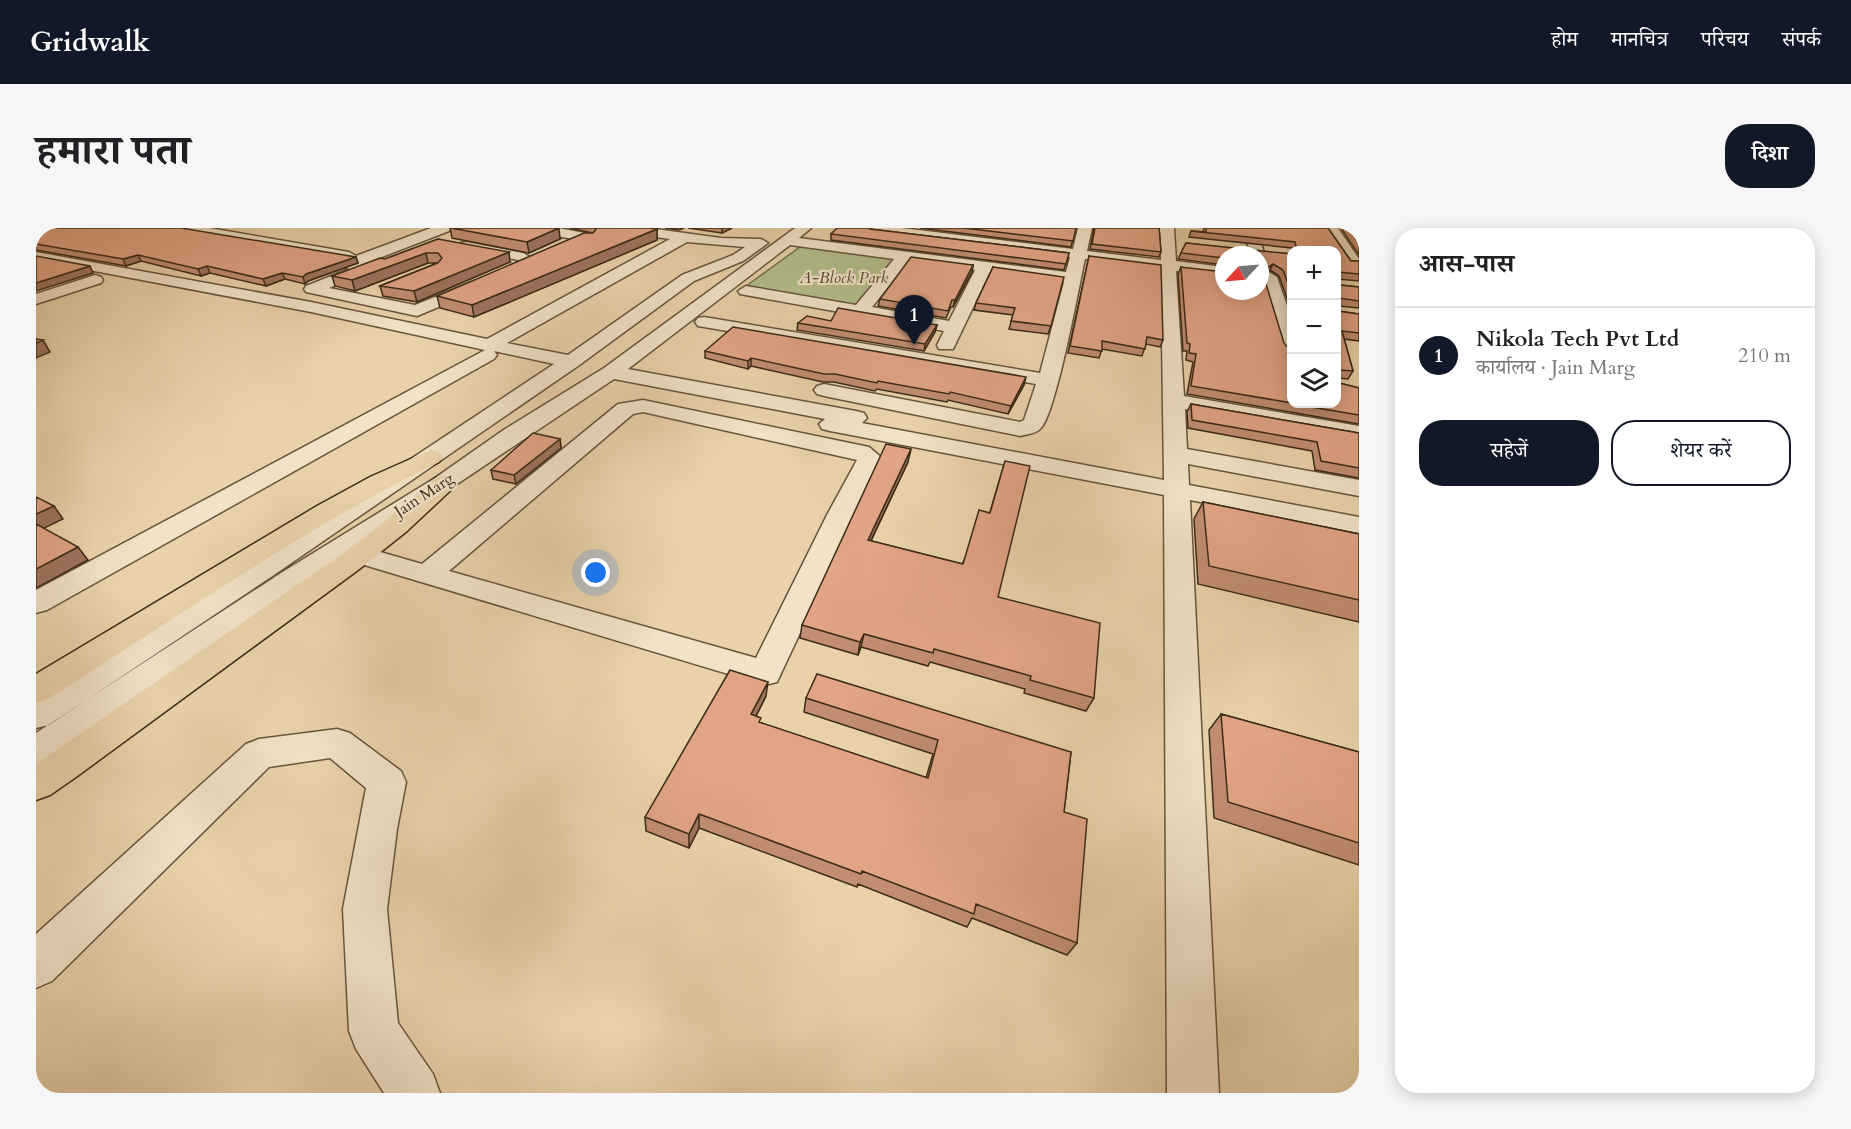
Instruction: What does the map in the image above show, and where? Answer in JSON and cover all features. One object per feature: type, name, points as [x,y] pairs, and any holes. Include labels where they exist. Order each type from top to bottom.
[{"type":"main road","points":[[36,784],[142,711],[410,517],[438,470]]},
{"type":"main road","points":[[36,690],[326,512],[379,482],[438,470]]},
{"type":"street","points":[[185,228],[363,258]]},
{"type":"street","points":[[535,228],[636,246]]},
{"type":"street","points":[[618,228],[685,237],[730,265],[762,280]]},
{"type":"street","points":[[797,239],[829,228]]},
{"type":"street","points":[[869,228],[1215,271]]},
{"type":"street","points":[[1248,228],[1259,246]]},
{"type":"street","points":[[1331,228],[1357,263]]},
{"type":"street","points":[[810,387],[1020,429],[1029,427],[1034,423],[1048,380],[1080,254],[1081,230]]},
{"type":"street","points":[[445,234],[312,289],[417,311],[504,273],[548,250],[583,237]]},
{"type":"street","points":[[260,297],[363,258],[445,234],[523,256]]},
{"type":"street","name":"Jain Marg","points":[[36,715],[261,571],[438,470],[513,434],[610,372],[761,236],[797,239]]},
{"type":"street","points":[[36,603],[685,237]]},
{"type":"street","points":[[1171,237],[1169,265],[1193,1093]]},
{"type":"street","points":[[797,239],[1074,278]]},
{"type":"street","name":"Jain Marg","points":[[36,752],[291,580],[438,470],[564,367],[688,278],[730,265],[797,239]]},
{"type":"street","points":[[523,240],[548,250]]},
{"type":"street","points":[[861,310],[906,256]]},
{"type":"street","points":[[1341,261],[1357,263]]},
{"type":"street","points":[[40,264],[95,280],[488,350]]},
{"type":"street","points":[[40,264],[260,297],[336,312],[564,367]]},
{"type":"street","points":[[730,265],[861,310],[955,327]]},
{"type":"street","points":[[610,372],[652,358],[704,322],[730,265]]},
{"type":"street","points":[[938,361],[985,266]]},
{"type":"street","points":[[1269,277],[1287,279]]},
{"type":"street","points":[[36,298],[95,280]]},
{"type":"street","points":[[1269,283],[1284,305],[1287,322]]},
{"type":"street","points":[[336,312],[385,287]]},
{"type":"street","points":[[704,322],[1048,380]]},
{"type":"street","points":[[610,372],[1176,474],[1359,514]]},
{"type":"street","points":[[1173,400],[1359,433]]},
{"type":"street","points":[[351,561],[429,573],[765,673],[840,515],[870,458],[861,452],[644,406],[634,406],[626,409],[429,573]]},
{"type":"street","points":[[1309,408],[1315,425]]},
{"type":"street","points":[[1176,474],[1359,488]]},
{"type":"street","points":[[1176,474],[1359,525]]},
{"type":"street","points":[[351,561],[418,586],[663,656]]},
{"type":"street","points":[[36,965],[259,754],[337,743],[387,782],[377,829],[365,909],[374,1031],[414,1093]]},
{"type":"green space","name":"A-Block Park","points":[[804,244],[902,257],[859,308],[742,289]]},
{"type":"building","points":[[36,228],[181,228],[356,257],[303,277],[282,273],[263,279],[207,266],[198,269],[138,255],[123,259],[36,244]]},
{"type":"building","points":[[451,228],[559,228],[527,242]]},
{"type":"building","points":[[597,228],[657,229],[472,305],[437,296],[584,233],[593,233]]},
{"type":"building","points":[[837,228],[868,228],[1069,253],[1066,264],[831,234]]},
{"type":"building","points":[[964,228],[1076,228],[1073,241]]},
{"type":"building","points":[[1095,228],[1159,228],[1161,252],[1092,244]]},
{"type":"building","points":[[1206,228],[1328,228],[1341,246],[1296,246],[1295,242],[1191,231],[1206,232]]},
{"type":"building","points":[[1348,228],[1359,228],[1359,244]]},
{"type":"building","points":[[438,239],[509,252],[414,291],[380,286],[438,263],[442,258],[438,253],[426,253],[352,280],[332,276],[380,258],[385,259]]},
{"type":"building","points":[[1186,243],[1215,246],[1215,257],[1181,253]]},
{"type":"building","points":[[1341,247],[1351,261],[1359,261],[1359,274],[1341,272]]},
{"type":"building","points":[[1269,252],[1287,253],[1287,281],[1283,270],[1273,264],[1269,267]]},
{"type":"building","points":[[36,256],[90,266],[36,283]]},
{"type":"building","points":[[1089,256],[1161,265],[1163,340],[1147,337],[1145,349],[1102,341],[1102,351],[1070,346]]},
{"type":"building","points":[[911,257],[973,265],[948,311],[880,299]]},
{"type":"building","points":[[993,267],[1064,277],[1051,326],[1011,321],[1015,308],[976,303]]},
{"type":"building","points":[[1181,267],[1215,271],[1215,300],[1269,300],[1269,294],[1287,347],[1287,402],[1191,386],[1196,354],[1189,353],[1190,344],[1187,343]]},
{"type":"building","points":[[1341,285],[1359,287],[1359,301],[1341,298]]},
{"type":"building","points":[[838,308],[937,325],[925,344],[798,323],[807,316],[831,321]]},
{"type":"building","points":[[1341,311],[1359,314],[1359,333],[1342,331],[1353,371],[1341,370]]},
{"type":"building","points":[[733,327],[1026,377],[1011,406],[950,392],[949,394],[878,381],[877,383],[751,358],[748,361],[705,351]]},
{"type":"building","points":[[1341,384],[1359,388],[1359,415],[1317,408],[1341,408]]},
{"type":"building","points":[[1191,404],[1359,433],[1359,468],[1321,461],[1317,442],[1192,420]]},
{"type":"building","points":[[533,433],[560,439],[514,475],[491,470]]},
{"type":"building","points":[[886,444],[911,449],[868,540],[963,564],[979,510],[990,513],[1005,461],[1030,466],[998,597],[1100,623],[1094,698],[1030,680],[1031,676],[934,649],[933,653],[864,634],[860,642],[802,625]]},
{"type":"building","points":[[36,497],[54,506],[36,514]]},
{"type":"building","points":[[1203,502],[1359,534],[1359,600],[1209,566]]},
{"type":"building","points":[[36,524],[78,547],[36,569]]},
{"type":"building","points":[[730,670],[768,682],[751,714],[761,718],[759,722],[928,778],[938,740],[806,698],[817,674],[1071,752],[1064,812],[1087,819],[1077,943],[976,904],[974,914],[862,871],[861,874],[699,814],[689,834],[645,817]]},
{"type":"building","points":[[1221,714],[1359,752],[1359,843],[1228,802]]},
{"type":"place","name":"Nikola Tech Pvt Ltd","points":[[914,345]]}]
